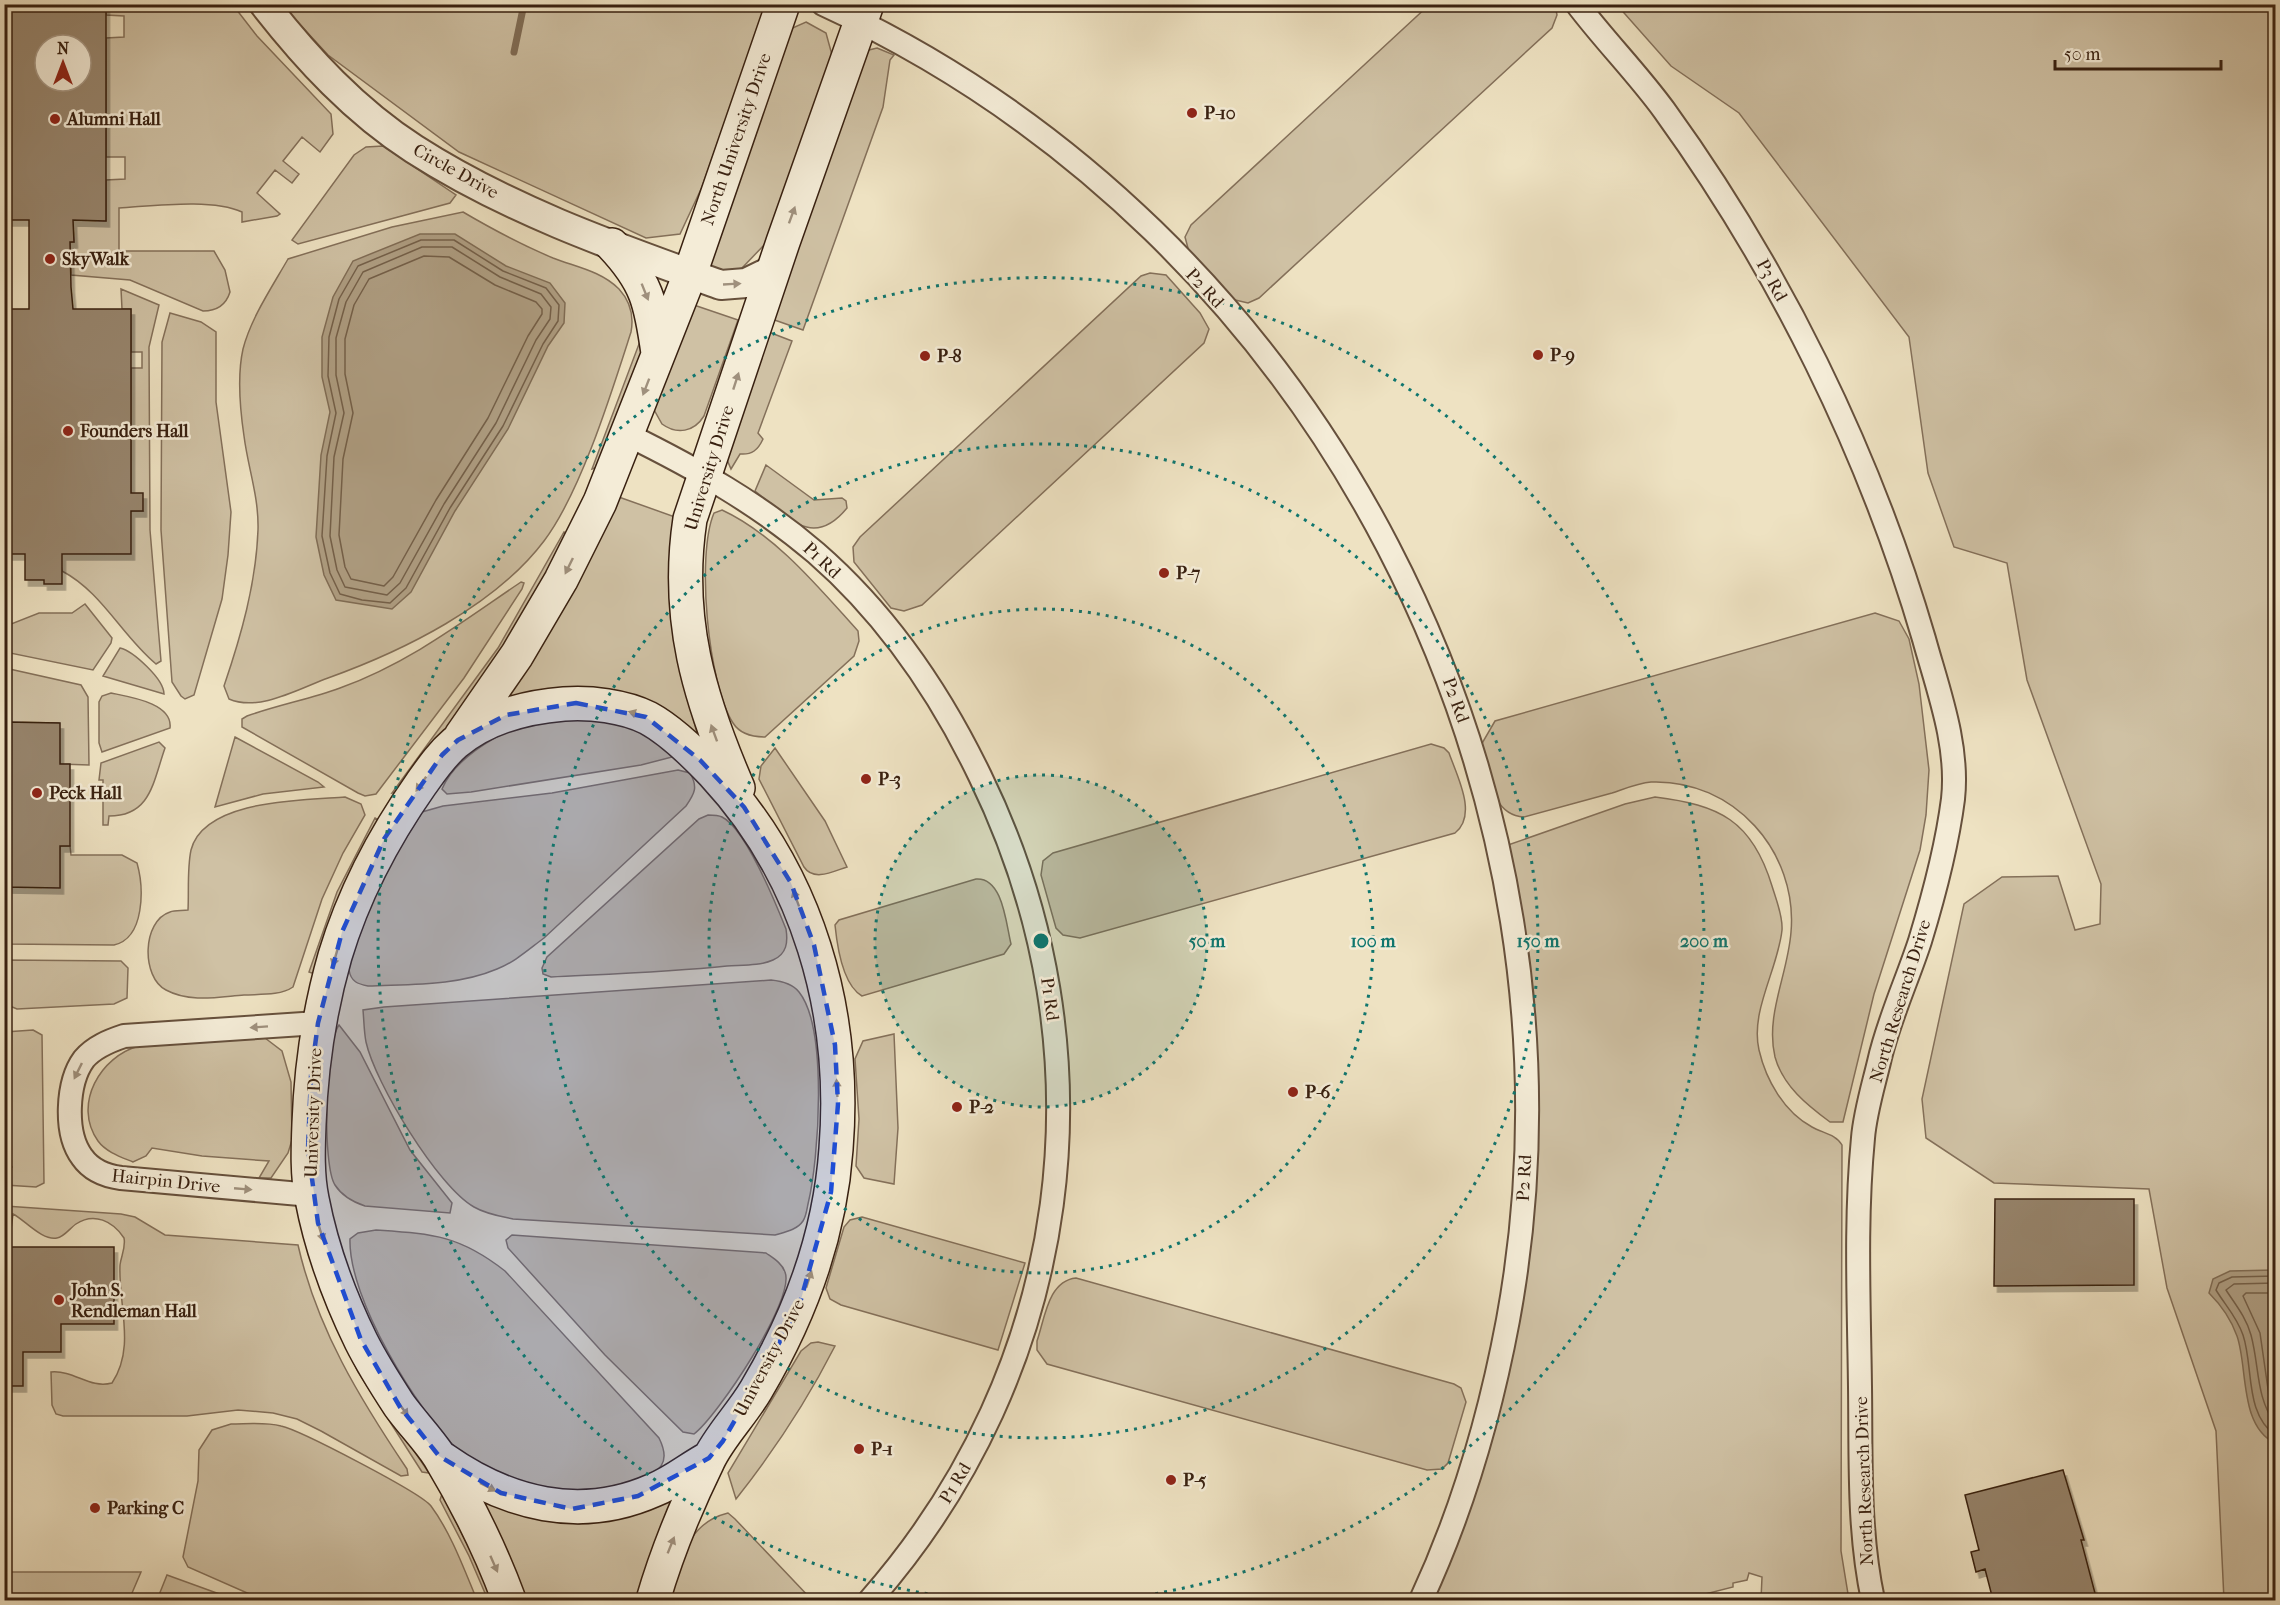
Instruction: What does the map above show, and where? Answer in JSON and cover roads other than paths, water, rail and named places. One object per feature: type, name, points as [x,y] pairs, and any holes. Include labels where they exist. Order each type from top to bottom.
[{"type":"main road","name":"North University Drive","points":[[690,274],[783,4]]},
{"type":"main road","points":[[773,270],[864,13]]},
{"type":"main road","points":[[612,245],[634,268],[648,295],[658,355]]},
{"type":"main road","name":"University Drive","points":[[653,1600],[666,1558],[709,1458],[759,1385],[798,1310],[818,1249],[828,1206],[836,1148],[838,1104],[835,1046],[828,1002],[814,945],[791,883],[744,807],[703,702],[686,621],[688,533],[705,474],[773,270]]},
{"type":"main road","name":"University Drive","points":[[509,1600],[477,1527],[439,1456],[400,1407],[361,1340],[337,1281],[311,1195],[308,1149],[311,1076],[318,1023],[342,932],[361,885],[397,819],[442,755],[458,740],[517,655],[561,580],[600,502],[690,274]]},
{"type":"main road","name":"University Drive","points":[[458,740],[506,715],[540,706],[576,703],[612,707],[646,717],[669,734],[700,760],[744,807]]},
{"type":"main road","name":"University Drive","points":[[439,1456],[458,1470],[501,1493],[536,1504],[572,1509],[605,1505],[638,1497],[709,1458]]},
{"type":"street","name":"Circle Drive","points":[[264,4],[292,41],[372,118],[414,149],[533,214],[721,285],[746,283],[773,270]]},
{"type":"street","name":"P2 Rd","points":[[823,4],[864,13],[1004,108],[1072,161],[1157,236],[1244,329],[1318,430],[1361,497],[1399,567],[1433,639],[1466,729],[1496,837],[1519,973],[1527,1098],[1525,1182],[1518,1265],[1496,1379],[1455,1516],[1421,1600]]},
{"type":"street","name":"P3 Rd","points":[[1576,4],[1619,52],[1664,110],[1718,190],[1756,252],[1793,319],[1845,427],[1909,588]]},
{"type":"street","name":"P1 Rd","points":[[628,435],[705,474],[752,504],[817,554],[882,621],[925,677],[962,737],[1011,847],[1034,916],[1049,984],[1058,1054],[1056,1176],[1045,1251],[1030,1316],[1012,1370],[965,1467],[930,1523],[870,1600]]},
{"type":"street","name":"North Research Drive","points":[[1873,1600],[1867,1573],[1862,1518],[1859,1248],[1863,1134],[1880,1055],[1920,939],[1940,866],[1953,795],[1949,729],[1909,588]]},
{"type":"street","name":"Hairpin Drive","points":[[311,1195],[121,1178],[98,1171],[82,1158],[73,1136],[72,1087],[77,1070],[85,1058],[102,1046],[124,1036],[318,1023]]},
{"type":"water","points":[[420,234],[455,234],[506,266],[550,283],[565,303],[564,323],[548,346],[508,429],[455,511],[411,592],[392,609],[336,600],[324,575],[316,537],[321,455],[330,412],[322,377],[322,337],[333,297],[353,261]]},
{"type":"water","points":[[2276,1270],[2275,1443],[2263,1435],[2255,1423],[2250,1410],[2237,1336],[2226,1313],[2209,1293],[2213,1279],[2230,1271]]},
{"type":"waterway","points":[[514,52],[524,4]]},
{"type":"place","name":"P-10","points":[[1192,113]]},
{"type":"place","name":"Alumni Hall","points":[[55,119]]},
{"type":"place","name":"SkyWalk","points":[[50,259]]},
{"type":"place","name":"P-9","points":[[1538,355]]},
{"type":"place","name":"P-8","points":[[925,356]]},
{"type":"place","name":"Founders Hall","points":[[68,431]]},
{"type":"place","name":"P-7","points":[[1164,573]]},
{"type":"place","name":"P-3","points":[[866,779]]},
{"type":"place","name":"Peck Hall","points":[[37,793]]},
{"type":"place","name":"P-6","points":[[1293,1092]]},
{"type":"place","name":"P-2","points":[[957,1107]]},
{"type":"place","name":"John S. Rendleman Hall","points":[[59,1300]]},
{"type":"place","name":"P-1","points":[[859,1449]]},
{"type":"place","name":"P-5","points":[[1171,1480]]},
{"type":"place","name":"Parking C","points":[[95,1508]]}]
